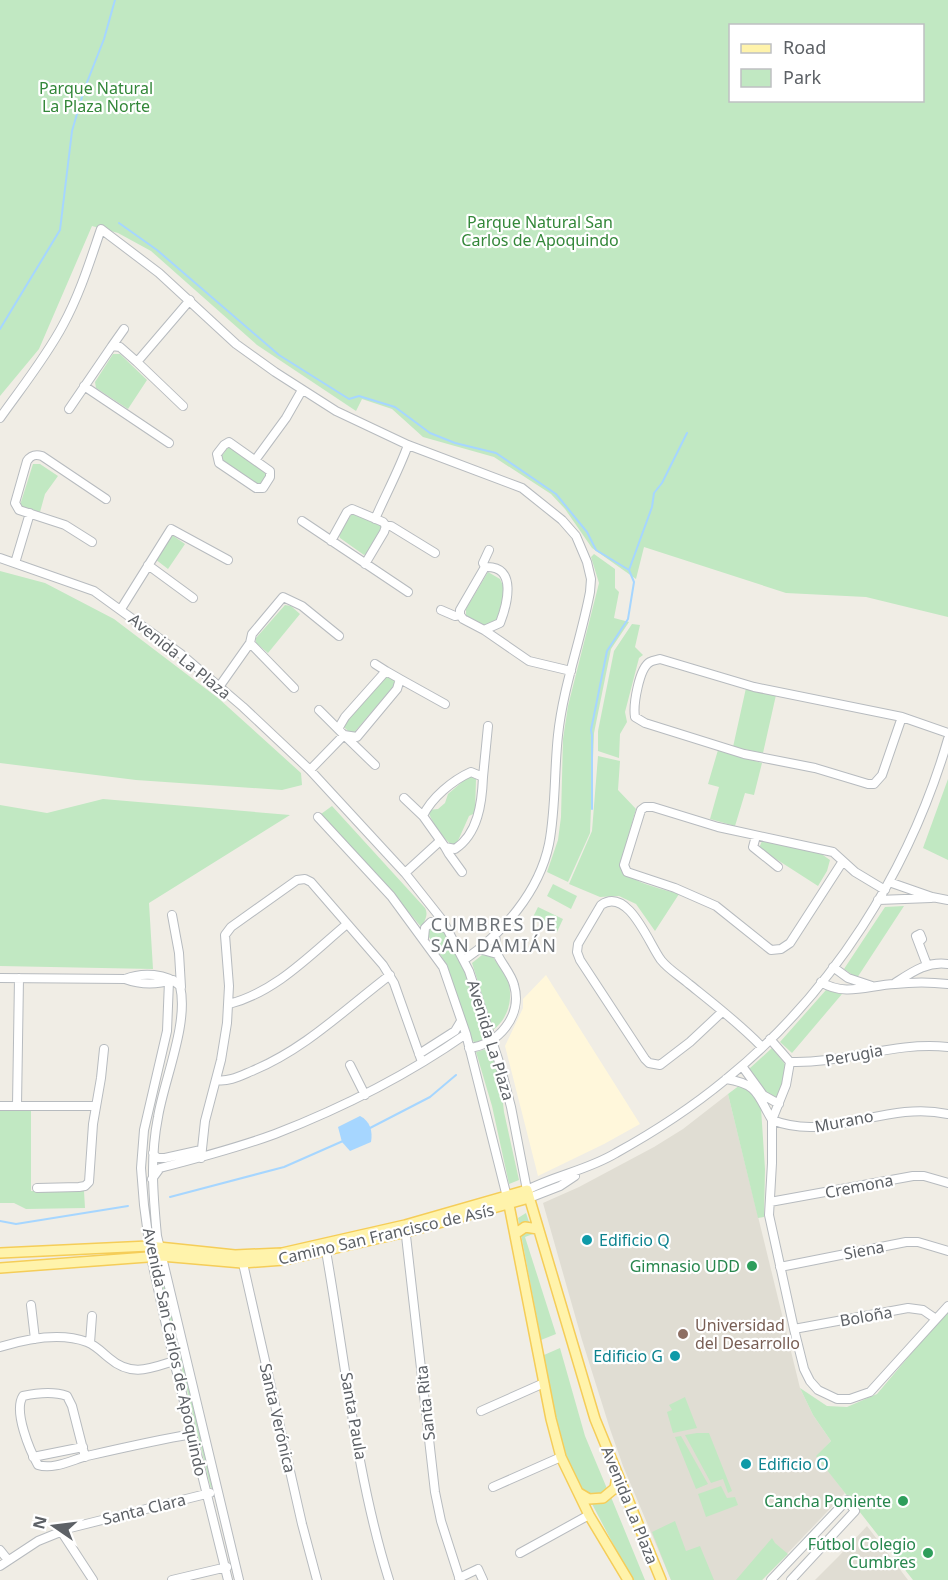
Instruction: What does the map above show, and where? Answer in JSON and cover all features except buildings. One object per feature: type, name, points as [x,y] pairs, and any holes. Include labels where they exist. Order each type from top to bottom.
[{"type":"main road","name":"Camino San Francisco de Asís","points":[[0,1268],[156,1257],[284,1260],[326,1251],[528,1194]]},
{"type":"main road","name":"Avenida La Plaza","points":[[528,1194],[595,1419],[661,1580]]},
{"type":"main road","name":"Avenida La Plaza","points":[[508,1201],[561,1457],[589,1515],[624,1578]]},
{"type":"main road","points":[[515,1234],[525,1227],[538,1229]]},
{"type":"main road","name":"Camino San Francisco de Asís","points":[[0,1253],[154,1246],[242,1259],[406,1229]]},
{"type":"main road","points":[[14,1253],[17,1266]]},
{"type":"main road","points":[[577,1491],[589,1498],[603,1498],[615,1488],[617,1476]]},
{"type":"street","points":[[0,418],[64,323],[84,278],[101,229],[159,273],[236,344],[302,390],[336,411],[408,445],[522,488],[562,520],[576,536],[587,562],[591,579],[586,612],[571,670],[558,736],[547,853],[530,891],[512,916],[479,949],[464,960]]},
{"type":"street","points":[[137,362],[190,300]]},
{"type":"street","points":[[69,409],[124,329]]},
{"type":"street","points":[[112,346],[120,347],[183,406]]},
{"type":"street","points":[[84,386],[170,443]]},
{"type":"street","points":[[256,459],[302,390]]},
{"type":"street","points":[[227,442],[256,459],[271,473],[263,488],[259,489],[219,463],[216,457],[227,442]]},
{"type":"street","points":[[375,519],[400,468],[408,445]]},
{"type":"street","points":[[92,542],[65,525],[19,510],[15,503],[29,457],[35,454],[42,456],[106,499]]},
{"type":"street","points":[[331,541],[347,512],[352,509],[383,522],[386,526],[391,526],[435,553]]},
{"type":"street","points":[[15,563],[30,513]]},
{"type":"street","points":[[302,521],[408,592]]},
{"type":"street","points":[[365,564],[386,526]]},
{"type":"street","points":[[121,609],[171,529],[228,560]]},
{"type":"street","points":[[489,550],[483,563],[485,567],[460,609],[460,615],[529,661],[571,670]]},
{"type":"street","name":"Avenida La Plaza","points":[[0,558],[94,591],[181,654],[310,770],[405,873],[448,929],[464,960],[492,1041],[511,1107],[528,1194]]},
{"type":"street","points":[[148,566],[194,598]]},
{"type":"street","points":[[485,567],[489,566],[499,571],[507,582],[508,596],[500,623],[506,645]]},
{"type":"street","points":[[219,687],[250,643],[252,634],[283,597],[302,606],[339,636]]},
{"type":"street","points":[[441,610],[455,616],[460,615]]},
{"type":"street","points":[[484,630],[500,623]]},
{"type":"street","points":[[250,643],[294,688]]},
{"type":"street","points":[[902,717],[882,776],[874,784],[868,784],[815,768],[744,754],[645,723],[635,717],[633,706],[644,669],[650,662],[660,659],[754,687],[902,717],[948,733]]},
{"type":"street","points":[[375,664],[445,704]]},
{"type":"street","points":[[310,770],[341,732],[345,717],[386,670]]},
{"type":"street","points":[[341,732],[357,737],[397,689],[400,679]]},
{"type":"street","points":[[319,710],[375,765]]},
{"type":"street","points":[[443,844],[455,849],[465,842],[477,821],[488,726]]},
{"type":"street","name":"Camino San Francisco de Asís","points":[[528,1194],[614,1155],[655,1130],[697,1102],[742,1066],[770,1039],[833,967],[885,890],[922,813],[948,739]]},
{"type":"street","points":[[423,816],[428,805],[463,776],[471,772],[483,777]]},
{"type":"street","points":[[404,798],[436,832],[448,854],[462,872]]},
{"type":"street","points":[[843,861],[790,943],[781,949],[771,950],[716,906],[675,888],[627,872],[624,865],[638,818],[645,807],[682,814],[718,827],[833,852],[843,861],[855,872],[885,890]]},
{"type":"street","name":"Avenida La Plaza","points":[[318,817],[391,896],[424,938],[443,967],[466,1034],[508,1201]]},
{"type":"street","points":[[756,836],[753,847],[778,867]]},
{"type":"street","points":[[405,873],[443,844]]},
{"type":"street","points":[[201,1154],[207,1110],[216,1080],[229,1004],[224,939],[226,932],[297,880],[305,879],[311,882],[390,975],[400,994],[422,1062]]},
{"type":"street","points":[[889,882],[948,900]]},
{"type":"street","points":[[878,900],[932,897]]},
{"type":"street","points":[[722,1012],[690,1042],[660,1065],[649,1063],[580,960],[577,952],[578,944],[601,905],[613,900],[627,908],[640,923],[654,950],[666,966],[737,1022],[762,1047]]},
{"type":"street","points":[[424,938],[430,906]]},
{"type":"street","name":"Avenida San Carlos de Apoquindo","points":[[154,1246],[153,1153],[160,1106],[178,1037],[181,989],[181,970],[172,915]]},
{"type":"street","points":[[426,925],[434,922],[448,929]]},
{"type":"street","points":[[229,1004],[243,1000],[275,984],[347,924]]},
{"type":"street","points":[[469,1048],[480,1047],[500,1036],[511,1019],[516,1001],[511,976],[497,954],[495,934]]},
{"type":"street","points":[[920,941],[927,965]]},
{"type":"street","points":[[479,949],[497,954]]},
{"type":"street","points":[[895,984],[916,969],[936,963],[948,964]]},
{"type":"street","points":[[833,967],[848,978],[873,986]]},
{"type":"street","points":[[0,978],[125,979],[138,983],[159,984],[177,977],[181,970]]},
{"type":"street","points":[[216,1080],[235,1078],[288,1054],[317,1035],[390,975]]},
{"type":"street","points":[[17,1106],[19,978]]},
{"type":"street","points":[[169,981],[177,983],[181,989]]},
{"type":"street","name":"Avenida San Carlos de Apoquindo","points":[[169,981],[166,1031],[147,1111],[142,1152],[142,1188],[174,1361],[228,1580]]},
{"type":"street","points":[[821,982],[831,988],[847,990],[895,984],[948,984]]},
{"type":"street","points":[[419,1054],[455,1030],[461,1021]]},
{"type":"street","points":[[152,1179],[160,1168],[201,1154],[273,1135],[324,1114],[365,1095],[466,1034]]},
{"type":"street","points":[[770,1039],[789,1062],[786,1085],[772,1120],[770,1225],[804,1369],[813,1385],[830,1397],[850,1399],[864,1395],[874,1389],[948,1306]]},
{"type":"street","name":"Perugia","points":[[789,1062],[814,1063],[905,1046],[948,1047]]},
{"type":"street","points":[[37,1188],[80,1187],[87,1184],[90,1176],[95,1106],[104,1049]]},
{"type":"street","points":[[350,1065],[365,1095]]},
{"type":"street","points":[[742,1066],[763,1095],[779,1104]]},
{"type":"street","points":[[726,1079],[741,1081],[755,1091],[772,1120]]},
{"type":"street","points":[[0,1106],[95,1106]]},
{"type":"street","name":"Murano","points":[[772,1120],[788,1126],[811,1128],[888,1113],[925,1111],[948,1114]]},
{"type":"street","points":[[153,1153],[157,1158],[201,1154]]},
{"type":"street","name":"Cremona","points":[[770,1202],[913,1176],[924,1176],[948,1183]]},
{"type":"street","name":"Santa Rita","points":[[406,1229],[435,1492],[441,1521],[460,1579],[478,1569],[483,1580]]},
{"type":"street","name":"Siena","points":[[780,1267],[906,1242],[918,1242],[948,1251]]},
{"type":"street","name":"Santa Paula","points":[[326,1251],[365,1487],[378,1546],[389,1580]]},
{"type":"street","name":"Avenida San Carlos de Apoquindo","points":[[156,1257],[239,1580]]},
{"type":"street","name":"Santa Verónica","points":[[242,1259],[302,1524],[317,1580]]},
{"type":"street","points":[[31,1305],[35,1340]]},
{"type":"street","name":"Boloña","points":[[794,1329],[908,1308],[923,1310],[936,1319]]},
{"type":"street","points":[[90,1343],[93,1316]]},
{"type":"street","points":[[0,1347],[35,1340],[67,1338],[90,1343],[129,1370],[140,1370],[174,1361]]},
{"type":"street","points":[[482,1411],[544,1383]]},
{"type":"street","points":[[85,1457],[72,1406],[67,1396],[37,1393],[22,1396],[19,1406],[27,1442],[38,1465],[44,1467],[192,1434]]},
{"type":"street","points":[[33,1457],[82,1447]]},
{"type":"street","points":[[493,1486],[561,1457]]},
{"type":"street","name":"Santa Clara","points":[[0,1566],[38,1541],[61,1531],[217,1491]]},
{"type":"street","points":[[771,1580],[847,1500],[855,1511],[791,1580]]},
{"type":"street","points":[[520,1553],[589,1515]]},
{"type":"street","points":[[826,1524],[831,1536]]},
{"type":"street","points":[[61,1531],[93,1580]]},
{"type":"street","points":[[0,1550],[8,1560]]},
{"type":"street","points":[[172,1580],[235,1565]]},
{"type":"shaded area","points":[[546,975],[640,1124],[538,1176],[505,1046],[523,1008],[523,999]]},
{"type":"shaded area","name":"Universidad del Desarrollo","points":[[728,1094],[800,1388],[813,1415],[831,1441],[817,1456],[845,1493],[762,1580],[671,1580],[623,1466],[610,1429],[543,1203],[579,1187],[654,1147],[683,1129]]},
{"type":"shaded area","points":[[867,1526],[908,1580],[815,1580],[839,1556]]},
{"type":"green space","name":"Parque Natural San Carlos de Apoquindo","points":[[0,0],[948,0],[948,617],[866,597],[786,593],[644,547],[636,579],[592,548],[565,509],[551,494],[494,457],[423,437],[392,409],[362,399],[356,411],[257,345],[151,251],[118,233],[92,226],[39,349],[0,396]]},
{"type":"green space","points":[[113,354],[120,354],[147,380],[128,409],[96,388],[95,382]]},
{"type":"green space","points":[[229,446],[268,473],[258,487],[219,460]]},
{"type":"green space","points":[[33,464],[40,464],[58,476],[45,494],[40,512],[21,507]]},
{"type":"green space","points":[[355,514],[381,526],[382,530],[368,553],[364,555],[339,535],[351,515]]},
{"type":"green space","points":[[172,535],[185,544],[168,569],[155,559]]},
{"type":"green space","points":[[594,554],[615,569],[615,588],[619,592],[614,618],[629,622],[611,649],[594,733],[590,833],[568,882],[547,872],[558,840],[561,817],[563,739],[568,706],[599,583],[591,557]]},
{"type":"green space","points":[[0,571],[45,583],[114,619],[218,698],[301,773],[302,785],[282,790],[136,780],[0,763]]},
{"type":"green space","points":[[488,572],[500,579],[505,590],[496,623],[487,627],[466,616],[466,609]]},
{"type":"green space","points":[[285,605],[291,606],[300,614],[268,653],[256,643],[256,638]]},
{"type":"green space","points":[[632,624],[640,625],[635,647],[643,655],[639,658],[625,712],[627,722],[620,734],[619,758],[598,751],[598,731],[614,651]]},
{"type":"green space","points":[[385,674],[397,682],[352,735],[342,725]]},
{"type":"green space","points":[[746,688],[776,695],[763,753],[733,747]]},
{"type":"green space","points":[[718,750],[762,763],[754,795],[745,793],[735,826],[710,819],[719,787],[708,784]]},
{"type":"green space","points":[[598,756],[620,761],[618,790],[636,809],[620,865],[623,871],[645,884],[679,894],[655,931],[636,904],[619,896],[600,897],[569,884],[592,831]]},
{"type":"green space","points":[[469,776],[476,779],[475,813],[469,816],[457,843],[452,845],[434,824],[429,810],[438,809],[445,803],[448,794]]},
{"type":"green space","points":[[948,779],[948,860],[923,848]]},
{"type":"green space","points":[[103,799],[290,815],[149,903],[153,969],[0,966],[0,805],[47,813]]},
{"type":"green space","points":[[332,806],[425,908],[426,916],[422,928],[321,814]]},
{"type":"green space","points":[[762,841],[820,853],[830,860],[827,871],[818,886],[759,848]]},
{"type":"green space","points":[[553,884],[577,896],[571,909],[547,896]]},
{"type":"green space","points":[[904,906],[857,978],[844,969],[885,907]]},
{"type":"green space","points":[[538,907],[563,919],[557,932],[532,919]]},
{"type":"green space","points":[[437,926],[443,929],[463,965],[486,1036],[480,1043],[470,1038],[447,965],[429,937],[429,929]]},
{"type":"green space","points":[[482,955],[493,957],[506,975],[509,985],[509,1007],[503,1019],[493,1030],[472,963]]},
{"type":"green space","points":[[826,990],[842,994],[792,1053],[780,1042]]},
{"type":"green space","points":[[490,1048],[501,1085],[504,1112],[519,1180],[509,1184],[492,1106],[476,1052]]},
{"type":"green space","points":[[772,1048],[785,1064],[783,1082],[776,1098],[764,1092],[749,1069]]},
{"type":"green space","points":[[740,1085],[751,1091],[761,1108],[765,1169],[764,1217],[758,1218],[728,1094]]},
{"type":"green space","points":[[31,1108],[31,1191],[84,1191],[85,1208],[26,1209],[14,1203],[0,1203],[0,1109]]},
{"type":"green space","points":[[526,1213],[533,1234],[525,1237],[556,1334],[541,1340],[518,1218]]},
{"type":"green space","points":[[157,1266],[160,1266],[211,1489]]},
{"type":"green space","points":[[948,1310],[948,1580],[913,1580],[816,1456],[831,1441],[813,1415],[800,1388],[827,1406],[847,1407],[877,1394]]},
{"type":"green space","points":[[560,1348],[585,1436],[608,1491],[600,1495],[589,1495],[579,1483],[571,1468],[558,1428],[544,1355]]},
{"type":"green space","points":[[685,1397],[697,1428],[673,1433],[667,1412],[672,1410],[669,1405]]},
{"type":"green space","points":[[709,1433],[732,1491],[728,1493],[723,1479],[711,1483],[685,1435]]},
{"type":"green space","points":[[681,1436],[708,1484],[696,1489],[675,1437]]},
{"type":"green space","points":[[721,1486],[727,1498],[735,1497],[738,1505],[706,1517],[698,1494]]},
{"type":"green space","points":[[611,1497],[645,1580],[632,1580],[591,1502],[601,1503]]},
{"type":"green space","points":[[675,1521],[686,1551],[700,1546],[714,1580],[671,1580],[652,1532]]},
{"type":"green space","points":[[772,1538],[788,1554],[762,1580],[736,1580]]},
{"type":"water","points":[[360,1116],[370,1127],[371,1142],[350,1151],[342,1142],[338,1127]]},
{"type":"waterway","points":[[0,329],[60,230],[72,131],[115,0]]},
{"type":"waterway","points":[[119,223],[157,250],[279,355],[349,399],[359,396],[395,407],[430,433],[455,443],[496,453],[556,494],[587,532],[596,550],[629,570],[634,582],[628,619],[607,651],[591,730],[592,809]]},
{"type":"waterway","points":[[629,570],[652,507],[654,493],[662,483],[687,433]]},
{"type":"waterway","points":[[370,1128],[430,1097],[456,1075]]},
{"type":"waterway","points":[[170,1197],[284,1167],[343,1141]]},
{"type":"waterway","points":[[0,1221],[16,1224],[128,1206]]},
{"type":"place","name":"Edificio Q","points":[[587,1240]]},
{"type":"place","name":"Gimnasio UDD","points":[[752,1266]]},
{"type":"place","name":"Universidad del Desarrollo","points":[[683,1334]]},
{"type":"place","name":"Edificio G","points":[[675,1356]]},
{"type":"place","name":"Edificio O","points":[[746,1464]]},
{"type":"place","name":"Cancha Poniente","points":[[903,1501]]},
{"type":"place","name":"Fútbol Colegio Cumbres","points":[[928,1553]]},
{"type":"district","name":"CUMBRES DE SAN DAMIÁN","points":[[494,934]]},
{"type":"park label","name":"Parque Natural La Plaza Norte","points":[[96,97]]}]
